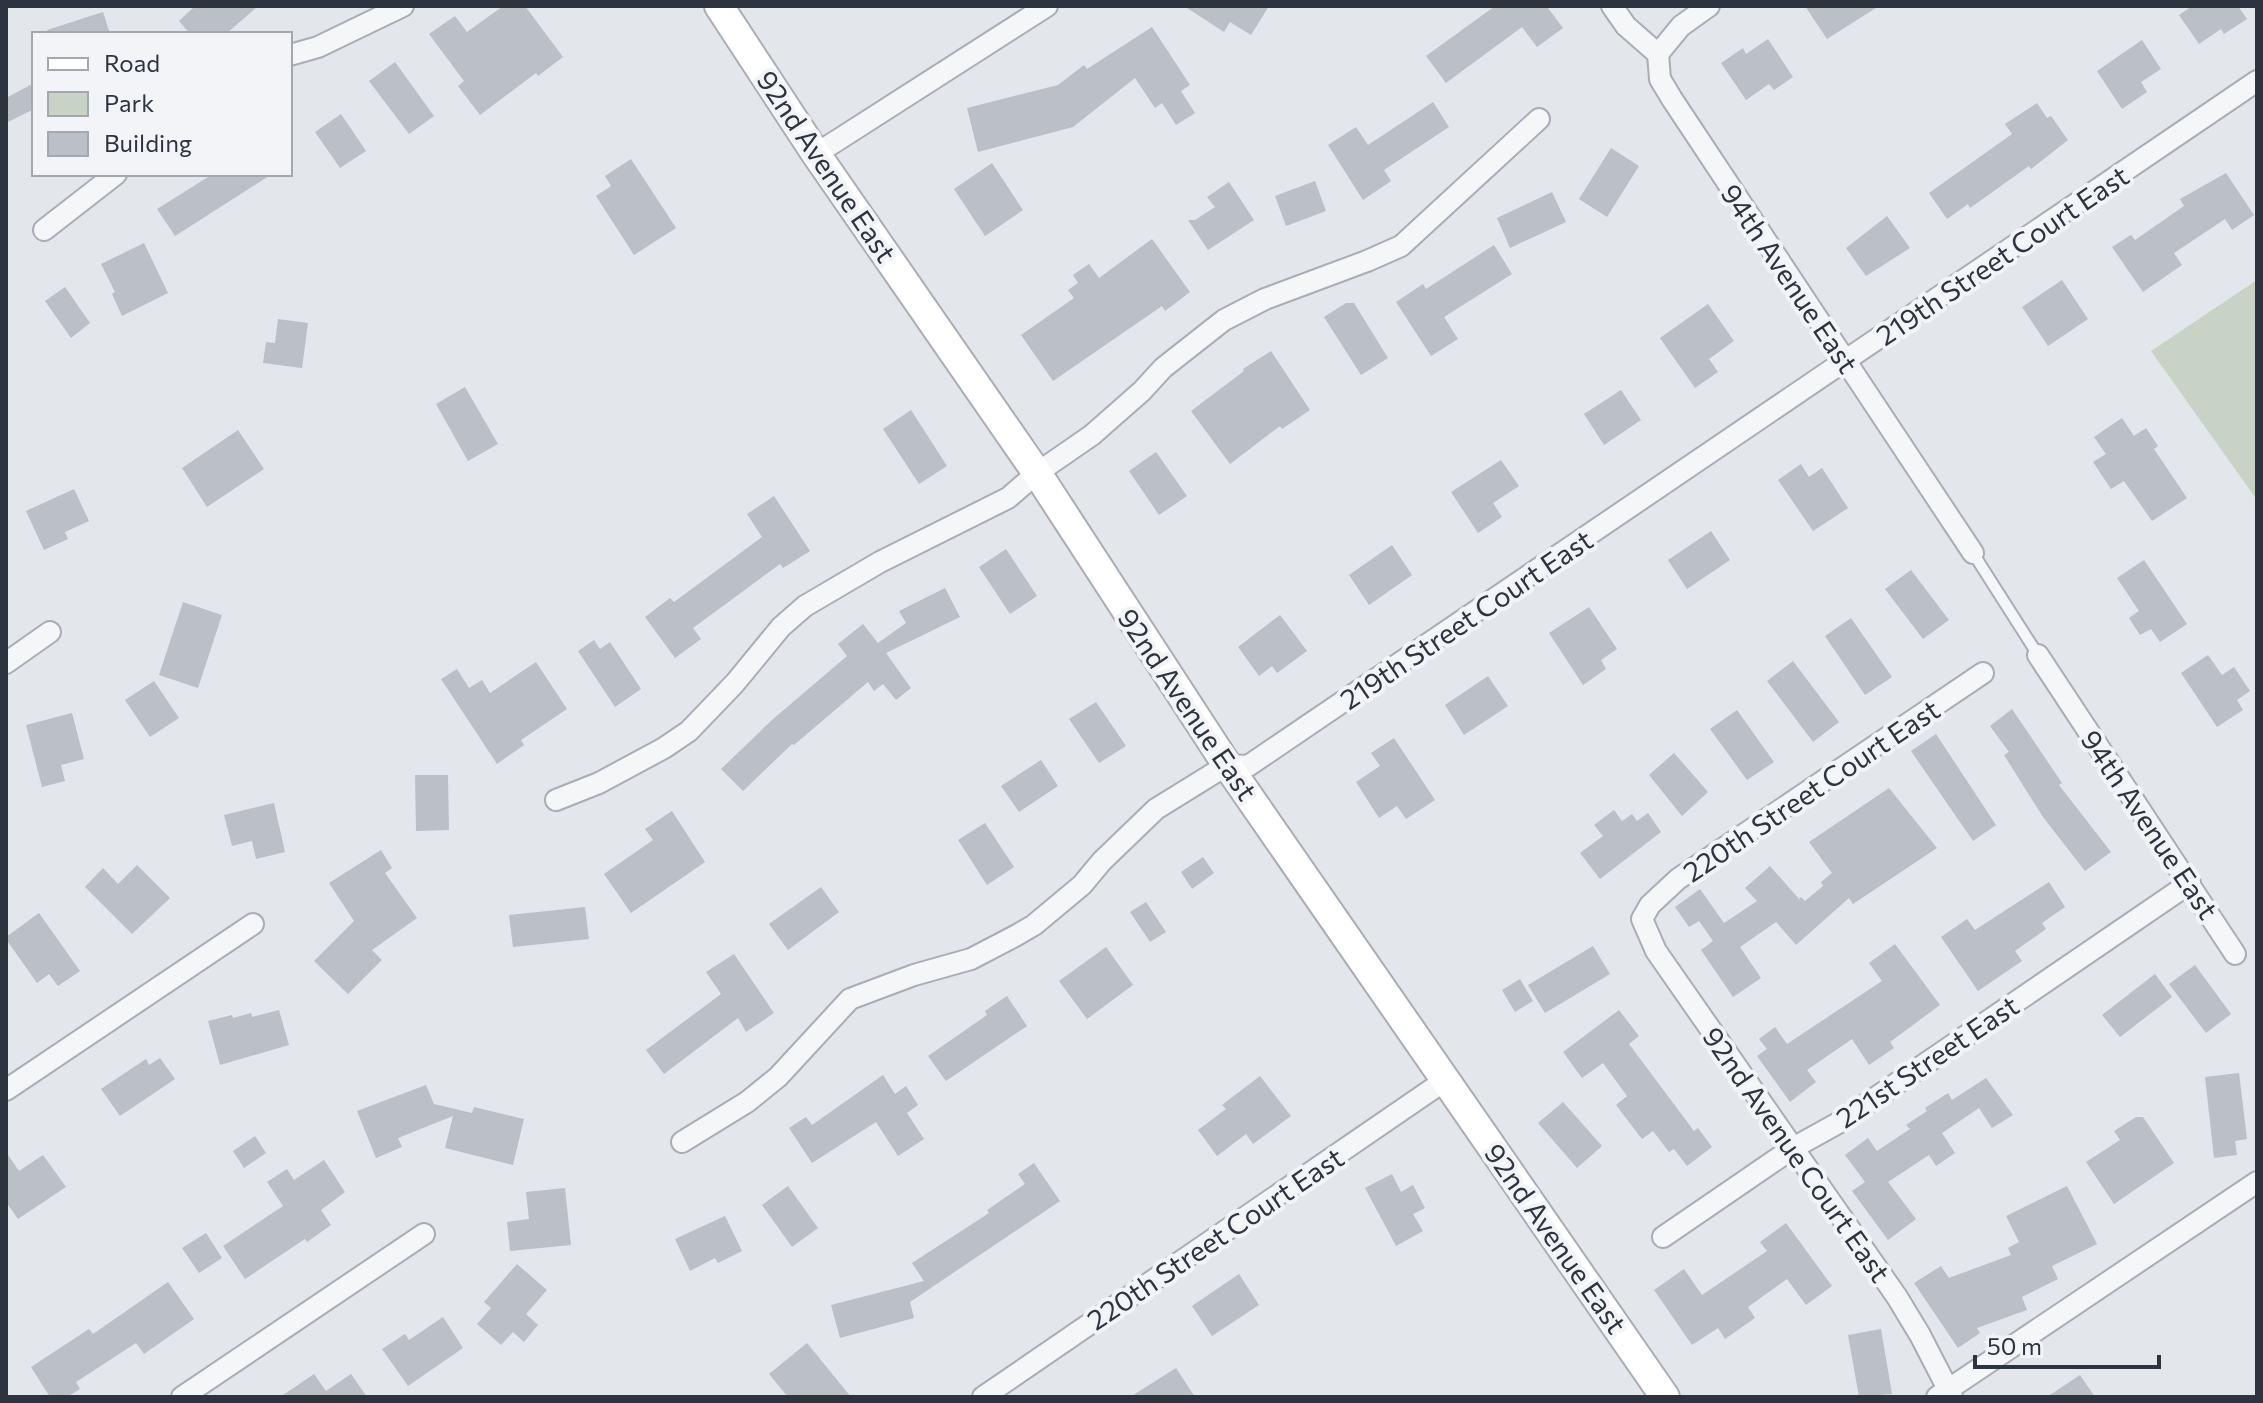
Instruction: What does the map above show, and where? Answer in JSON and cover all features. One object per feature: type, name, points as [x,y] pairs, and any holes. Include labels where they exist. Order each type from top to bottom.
[{"type":"street","points":[[292,54],[318,47],[403,6]]},
{"type":"street","name":"92nd Avenue East","points":[[719,6],[816,154],[1037,473],[1227,765],[1665,1397]]},
{"type":"street","points":[[816,154],[1047,6]]},
{"type":"street","points":[[1612,6],[1626,26],[1658,54],[1681,26],[1709,6]]},
{"type":"street","name":"94th Avenue East","points":[[1658,54],[1660,79],[1672,99],[1973,553]]},
{"type":"street","name":"219th Street Court East","points":[[682,1142],[747,1102],[778,1077],[850,999],[914,975],[971,959],[1026,930],[1082,885],[1102,861],[1156,809],[1227,765],[1248,766],[2257,81]]},
{"type":"street","points":[[556,800],[599,783],[689,731],[735,683],[781,627],[805,606],[880,562],[1008,498],[1037,473],[1092,435],[1163,368],[1224,320],[1265,299],[1401,246],[1539,119]]},
{"type":"street","points":[[44,230],[113,176]]},
{"type":"street","points":[[6,663],[50,632]]},
{"type":"street","name":"94th Avenue East","points":[[2038,655],[2235,954]]},
{"type":"street","name":"220th Street Court East","points":[[1645,913],[1678,879],[1983,673]]},
{"type":"street","name":"221st Street East","points":[[1663,1237],[1793,1148],[1840,1122],[2190,883]]},
{"type":"street","name":"92nd Avenue Court East","points":[[1645,913],[1642,919],[1656,951],[1897,1297],[1946,1394]]},
{"type":"street","points":[[6,1090],[253,924]]},
{"type":"street","name":"220th Street Court East","points":[[983,1397],[1447,1079]]},
{"type":"street","points":[[1946,1394],[2257,1182]]},
{"type":"street","points":[[182,1397],[424,1234]]},
{"type":"lane","points":[[1973,553],[2038,655]]},
{"type":"green space","points":[[2257,280],[2257,500],[2151,351]]},
{"type":"building","points":[[195,6],[258,6],[228,32],[188,32],[179,21]]},
{"type":"building","points":[[503,6],[525,6],[563,57],[480,115],[458,86],[464,81],[429,34],[455,16],[467,32]]},
{"type":"building","points":[[1184,6],[1269,6],[1251,35],[1230,22],[1224,32]]},
{"type":"building","points":[[1495,6],[1552,6],[1548,8],[1563,28],[1537,47],[1522,27],[1446,83],[1426,56]]},
{"type":"building","points":[[1805,6],[1879,6],[1827,39]]},
{"type":"building","points":[[2192,6],[2238,6],[2247,19],[2224,34],[2221,29],[2199,44],[2179,15]]},
{"type":"building","points":[[103,12],[109,32],[48,32]]},
{"type":"building","points":[[1152,27],[1190,85],[1181,91],[1195,113],[1176,125],[1162,103],[1155,108],[1135,78],[1073,127],[978,152],[967,108],[1058,85],[1084,65],[1087,69]]},
{"type":"building","points":[[1768,39],[1793,77],[1774,90],[1769,84],[1746,100],[1721,63],[1743,48],[1746,54]]},
{"type":"building","points":[[2142,40],[2161,69],[2141,82],[2147,92],[2122,109],[2097,71]]},
{"type":"building","points":[[395,62],[434,116],[409,134],[369,81]]},
{"type":"building","points":[[32,84],[32,110],[6,123],[6,98]]},
{"type":"building","points":[[1433,102],[1449,127],[1384,170],[1391,181],[1363,200],[1328,145],[1356,127],[1368,145]]},
{"type":"building","points":[[2037,103],[2068,140],[2031,169],[2029,166],[1970,208],[1968,204],[1947,219],[1929,193],[2012,134],[2005,124]]},
{"type":"building","points":[[341,114],[366,151],[340,168],[315,132]]},
{"type":"building","points":[[1611,148],[1639,166],[1607,217],[1579,199]]},
{"type":"building","points":[[631,159],[676,228],[634,255],[596,196],[611,186],[605,176]]},
{"type":"building","points":[[992,163],[1023,210],[985,236],[954,189]]},
{"type":"building","points":[[2226,173],[2254,215],[2232,230],[2225,219],[2174,253],[2182,265],[2143,292],[2112,247],[2131,235],[2135,240],[2184,206],[2180,199]]},
{"type":"building","points":[[210,176],[269,176],[175,236],[157,209]]},
{"type":"building","points":[[1315,181],[1326,211],[1286,226],[1275,196]]},
{"type":"building","points":[[1229,182],[1254,220],[1208,250],[1188,220],[1195,220],[1215,207],[1207,197]]},
{"type":"building","points":[[1552,192],[1566,222],[1510,248],[1497,218]]},
{"type":"building","points":[[1887,216],[1910,248],[1866,276],[1846,248]]},
{"type":"building","points":[[1152,239],[1190,292],[1165,311],[1162,306],[1053,381],[1021,335],[1074,298],[1068,290],[1078,283],[1073,275],[1089,264],[1099,278]]},
{"type":"building","points":[[144,243],[168,293],[122,316],[112,294],[115,292],[101,264]]},
{"type":"building","points":[[1494,245],[1512,274],[1444,317],[1458,339],[1431,356],[1396,302],[1423,284],[1426,289]]},
{"type":"building","points":[[2062,280],[2088,319],[2048,346],[2022,307]]},
{"type":"building","points":[[65,287],[90,323],[71,338],[45,301]]},
{"type":"building","points":[[1346,303],[1354,303],[1388,358],[1361,375],[1324,317]]},
{"type":"building","points":[[1708,304],[1734,341],[1709,359],[1718,372],[1695,388],[1660,338]]},
{"type":"building","points":[[278,319],[308,323],[302,368],[263,363],[266,342],[275,343]]},
{"type":"building","points":[[1271,351],[1310,410],[1282,429],[1280,426],[1230,464],[1191,411]]},
{"type":"building","points":[[465,387],[498,444],[468,461],[436,404]]},
{"type":"building","points":[[1621,390],[1641,420],[1604,445],[1584,414]]},
{"type":"building","points":[[911,410],[947,466],[919,484],[883,429]]},
{"type":"building","points":[[2122,418],[2134,436],[2146,428],[2158,446],[2154,449],[2187,498],[2152,521],[2124,481],[2111,489],[2093,462],[2106,454],[2094,437]]},
{"type":"building","points":[[238,430],[264,469],[207,507],[182,468]]},
{"type":"building","points":[[1156,452],[1187,496],[1159,515],[1129,471]]},
{"type":"building","points":[[1501,460],[1519,486],[1493,503],[1502,517],[1478,533],[1451,492]]},
{"type":"building","points":[[1801,464],[1809,477],[1822,468],[1848,508],[1813,531],[1778,480]]},
{"type":"building","points":[[74,489],[89,521],[65,532],[68,539],[44,550],[26,511]]},
{"type":"building","points":[[774,496],[810,551],[783,568],[780,564],[693,628],[701,639],[675,658],[645,617],[670,598],[674,602],[762,537],[747,514]]},
{"type":"building","points":[[1711,531],[1730,560],[1687,589],[1668,560]]},
{"type":"building","points":[[1392,545],[1412,575],[1369,605],[1349,575]]},
{"type":"building","points":[[1006,549],[1037,596],[1010,614],[979,567]]},
{"type":"building","points":[[2144,560],[2187,624],[2160,642],[2151,629],[2140,635],[2129,618],[2139,611],[2117,578]]},
{"type":"building","points":[[1911,570],[1949,620],[1923,639],[1885,589]]},
{"type":"building","points":[[945,588],[960,617],[886,653],[911,688],[896,700],[883,684],[874,691],[868,682],[792,744],[743,791],[721,769],[772,720],[847,656],[838,644],[863,624],[878,643],[906,623],[899,611]]},
{"type":"building","points":[[183,602],[222,615],[198,688],[159,675]]},
{"type":"building","points":[[1589,607],[1617,649],[1601,660],[1606,669],[1583,685],[1549,633]]},
{"type":"building","points":[[1280,615],[1307,651],[1277,673],[1272,666],[1259,676],[1238,647]]},
{"type":"building","points":[[1851,618],[1892,677],[1865,695],[1825,636]]},
{"type":"building","points":[[594,640],[600,649],[610,642],[641,689],[615,707],[578,651]]},
{"type":"building","points":[[2208,655],[2222,675],[2234,667],[2250,691],[2237,700],[2243,710],[2217,727],[2181,673]]},
{"type":"building","points":[[1793,661],[1839,722],[1813,742],[1767,681]]},
{"type":"building","points":[[536,662],[567,709],[521,740],[524,745],[497,764],[441,679],[457,669],[469,688],[482,680],[490,693]]},
{"type":"building","points":[[1488,676],[1508,706],[1464,735],[1445,705]]},
{"type":"building","points":[[154,681],[179,718],[150,737],[125,700]]},
{"type":"building","points":[[1096,702],[1126,746],[1099,763],[1069,719]]},
{"type":"building","points":[[2012,709],[2062,783],[2059,785],[2111,852],[2085,871],[2043,817],[2004,755],[2009,752],[1990,726]]},
{"type":"building","points":[[1737,710],[1774,762],[1747,780],[1710,729]]},
{"type":"building","points":[[72,713],[84,759],[61,765],[65,781],[42,787],[26,725]]},
{"type":"building","points":[[1936,734],[1996,825],[1973,841],[1911,751]]},
{"type":"building","points":[[1394,738],[1435,800],[1406,819],[1397,806],[1379,818],[1356,782],[1380,766],[1371,753]]},
{"type":"building","points":[[1674,753],[1708,792],[1682,816],[1649,775]]},
{"type":"building","points":[[1041,760],[1058,786],[1019,812],[1001,786]]},
{"type":"building","points":[[415,775],[448,775],[449,830],[416,831]]},
{"type":"building","points":[[1889,788],[1937,848],[1853,904],[1849,898],[1796,945],[1776,922],[1740,947],[1761,978],[1733,997],[1701,950],[1713,941],[1699,921],[1689,927],[1675,907],[1700,889],[1724,923],[1757,901],[1745,888],[1770,866],[1799,899],[1801,897],[1805,901],[1823,886],[1821,882],[1832,873],[1809,842]]},
{"type":"building","points":[[274,803],[285,852],[256,859],[252,841],[232,846],[224,815]]},
{"type":"building","points":[[1614,810],[1622,821],[1632,814],[1637,821],[1648,813],[1661,832],[1600,879],[1580,853],[1603,836],[1594,825]]},
{"type":"building","points":[[672,811],[705,862],[631,913],[604,874],[653,840],[645,829]]},
{"type":"building","points":[[985,823],[1014,867],[987,885],[958,840]]},
{"type":"building","points":[[381,850],[392,868],[385,873],[417,918],[372,950],[382,960],[348,994],[314,961],[354,921],[329,883]]},
{"type":"building","points":[[1203,857],[1214,873],[1192,889],[1181,872]]},
{"type":"building","points":[[137,865],[170,898],[132,934],[85,887],[103,868],[118,884]]},
{"type":"building","points":[[2049,882],[2065,907],[2042,923],[2046,929],[2015,951],[2022,961],[1978,991],[1941,937],[1967,919],[1975,930]]},
{"type":"building","points":[[821,887],[839,912],[788,950],[769,924]]},
{"type":"building","points":[[1146,902],[1166,932],[1150,942],[1130,912]]},
{"type":"building","points":[[585,907],[589,939],[513,947],[509,915]]},
{"type":"building","points":[[39,913],[80,971],[58,986],[49,974],[37,983],[6,939]]},
{"type":"building","points":[[1895,944],[1940,1005],[1890,1042],[1894,1048],[1869,1065],[1852,1039],[1807,1070],[1816,1082],[1790,1102],[1757,1056],[1767,1049],[1759,1039],[1775,1027],[1787,1044],[1882,981],[1869,963]]},
{"type":"building","points":[[1593,946],[1610,974],[1545,1013],[1528,985]]},
{"type":"building","points":[[1106,947],[1133,985],[1087,1019],[1059,981]]},
{"type":"building","points":[[734,954],[774,1013],[746,1032],[738,1018],[664,1074],[646,1050],[721,994],[706,972]]},
{"type":"building","points":[[2195,965],[2231,1014],[2206,1033],[2169,984]]},
{"type":"building","points":[[2155,974],[2172,997],[2120,1037],[2102,1015]]},
{"type":"building","points":[[1520,979],[1533,1001],[1515,1012],[1502,990]]},
{"type":"building","points":[[1007,996],[1027,1026],[946,1081],[928,1056],[987,1015],[985,1011]]},
{"type":"building","points":[[279,1010],[289,1045],[220,1065],[208,1021],[251,1013],[252,1017]]},
{"type":"building","points":[[1619,1010],[1639,1036],[1629,1044],[1694,1131],[1698,1128],[1712,1147],[1687,1166],[1674,1149],[1669,1152],[1653,1131],[1642,1139],[1616,1105],[1627,1096],[1603,1063],[1582,1078],[1563,1052]]},
{"type":"building","points":[[160,1058],[175,1079],[120,1116],[101,1089],[146,1059],[149,1065]]},
{"type":"building","points":[[2239,1073],[2247,1139],[2235,1141],[2237,1155],[2214,1158],[2205,1077]]},
{"type":"building","points":[[883,1075],[895,1094],[906,1086],[918,1105],[907,1113],[924,1139],[898,1156],[876,1122],[812,1163],[789,1128],[806,1117],[812,1125]]},
{"type":"building","points":[[1260,1076],[1291,1116],[1253,1144],[1246,1134],[1217,1156],[1198,1130],[1226,1109],[1222,1105]]},
{"type":"building","points":[[1986,1078],[2013,1115],[1992,1128],[1979,1108],[1942,1133],[1955,1153],[1936,1166],[1929,1155],[1888,1182],[1916,1219],[1888,1240],[1852,1191],[1865,1182],[1845,1155],[1868,1138],[1877,1151],[1910,1129],[1906,1125],[1927,1111],[1925,1108],[1948,1093],[1952,1100]]},
{"type":"building","points":[[426,1085],[434,1104],[472,1113],[474,1107],[524,1119],[513,1165],[445,1148],[453,1116],[398,1138],[402,1147],[376,1158],[357,1111]]},
{"type":"building","points":[[1563,1102],[1602,1146],[1577,1168],[1538,1123]]},
{"type":"building","points":[[2136,1117],[2143,1117],[2174,1163],[2114,1204],[2086,1162],[2120,1140],[2114,1131]]},
{"type":"building","points":[[255,1136],[266,1153],[244,1168],[233,1151]]},
{"type":"building","points":[[6,1152],[19,1171],[43,1155],[66,1187],[18,1219],[6,1202]]},
{"type":"building","points":[[324,1160],[345,1192],[321,1210],[331,1225],[245,1279],[223,1246],[283,1206],[267,1182],[287,1169],[294,1180]]},
{"type":"building","points":[[1034,1163],[1060,1201],[910,1302],[914,1318],[840,1338],[831,1305],[924,1281],[912,1263],[989,1213],[987,1210],[1025,1184],[1018,1174]]},
{"type":"building","points":[[1392,1174],[1401,1192],[1413,1185],[1425,1208],[1413,1214],[1423,1231],[1396,1246],[1365,1188]]},
{"type":"building","points":[[788,1186],[818,1228],[792,1247],[762,1205]]},
{"type":"building","points":[[2067,1186],[2097,1244],[2052,1266],[2058,1279],[2022,1297],[2027,1310],[1977,1328],[1980,1333],[1958,1348],[1914,1283],[1941,1266],[1949,1278],[2011,1255],[2008,1248],[2019,1242],[2006,1216]]},
{"type":"building","points":[[565,1188],[571,1245],[510,1251],[507,1222],[529,1219],[526,1192]]},
{"type":"building","points":[[725,1216],[742,1251],[718,1263],[715,1258],[690,1271],[675,1239]]},
{"type":"building","points":[[1786,1223],[1832,1286],[1806,1305],[1787,1279],[1748,1307],[1755,1318],[1725,1339],[1718,1328],[1692,1345],[1654,1290],[1684,1269],[1702,1295],[1767,1251],[1760,1242]]},
{"type":"building","points":[[206,1233],[222,1258],[199,1273],[182,1248]]},
{"type":"building","points":[[517,1264],[547,1290],[526,1314],[538,1325],[524,1342],[513,1332],[501,1345],[477,1324],[491,1308],[484,1302]]},
{"type":"building","points":[[1239,1274],[1259,1305],[1212,1336],[1192,1306]]},
{"type":"building","points":[[168,1282],[194,1319],[144,1354],[136,1343],[76,1382],[80,1389],[67,1397],[50,1397],[31,1367],[89,1329],[93,1334]]},
{"type":"building","points":[[443,1317],[463,1348],[408,1386],[382,1349],[405,1334],[409,1340]]},
{"type":"building","points":[[1881,1329],[1892,1394],[1859,1397],[1848,1335]]},
{"type":"building","points":[[807,1343],[851,1397],[788,1397],[769,1374]]},
{"type":"building","points":[[1176,1368],[1195,1397],[1130,1397]]},
{"type":"building","points":[[314,1374],[326,1391],[351,1374],[367,1397],[280,1397]]},
{"type":"building","points":[[2080,1375],[2095,1397],[2047,1397]]}]
